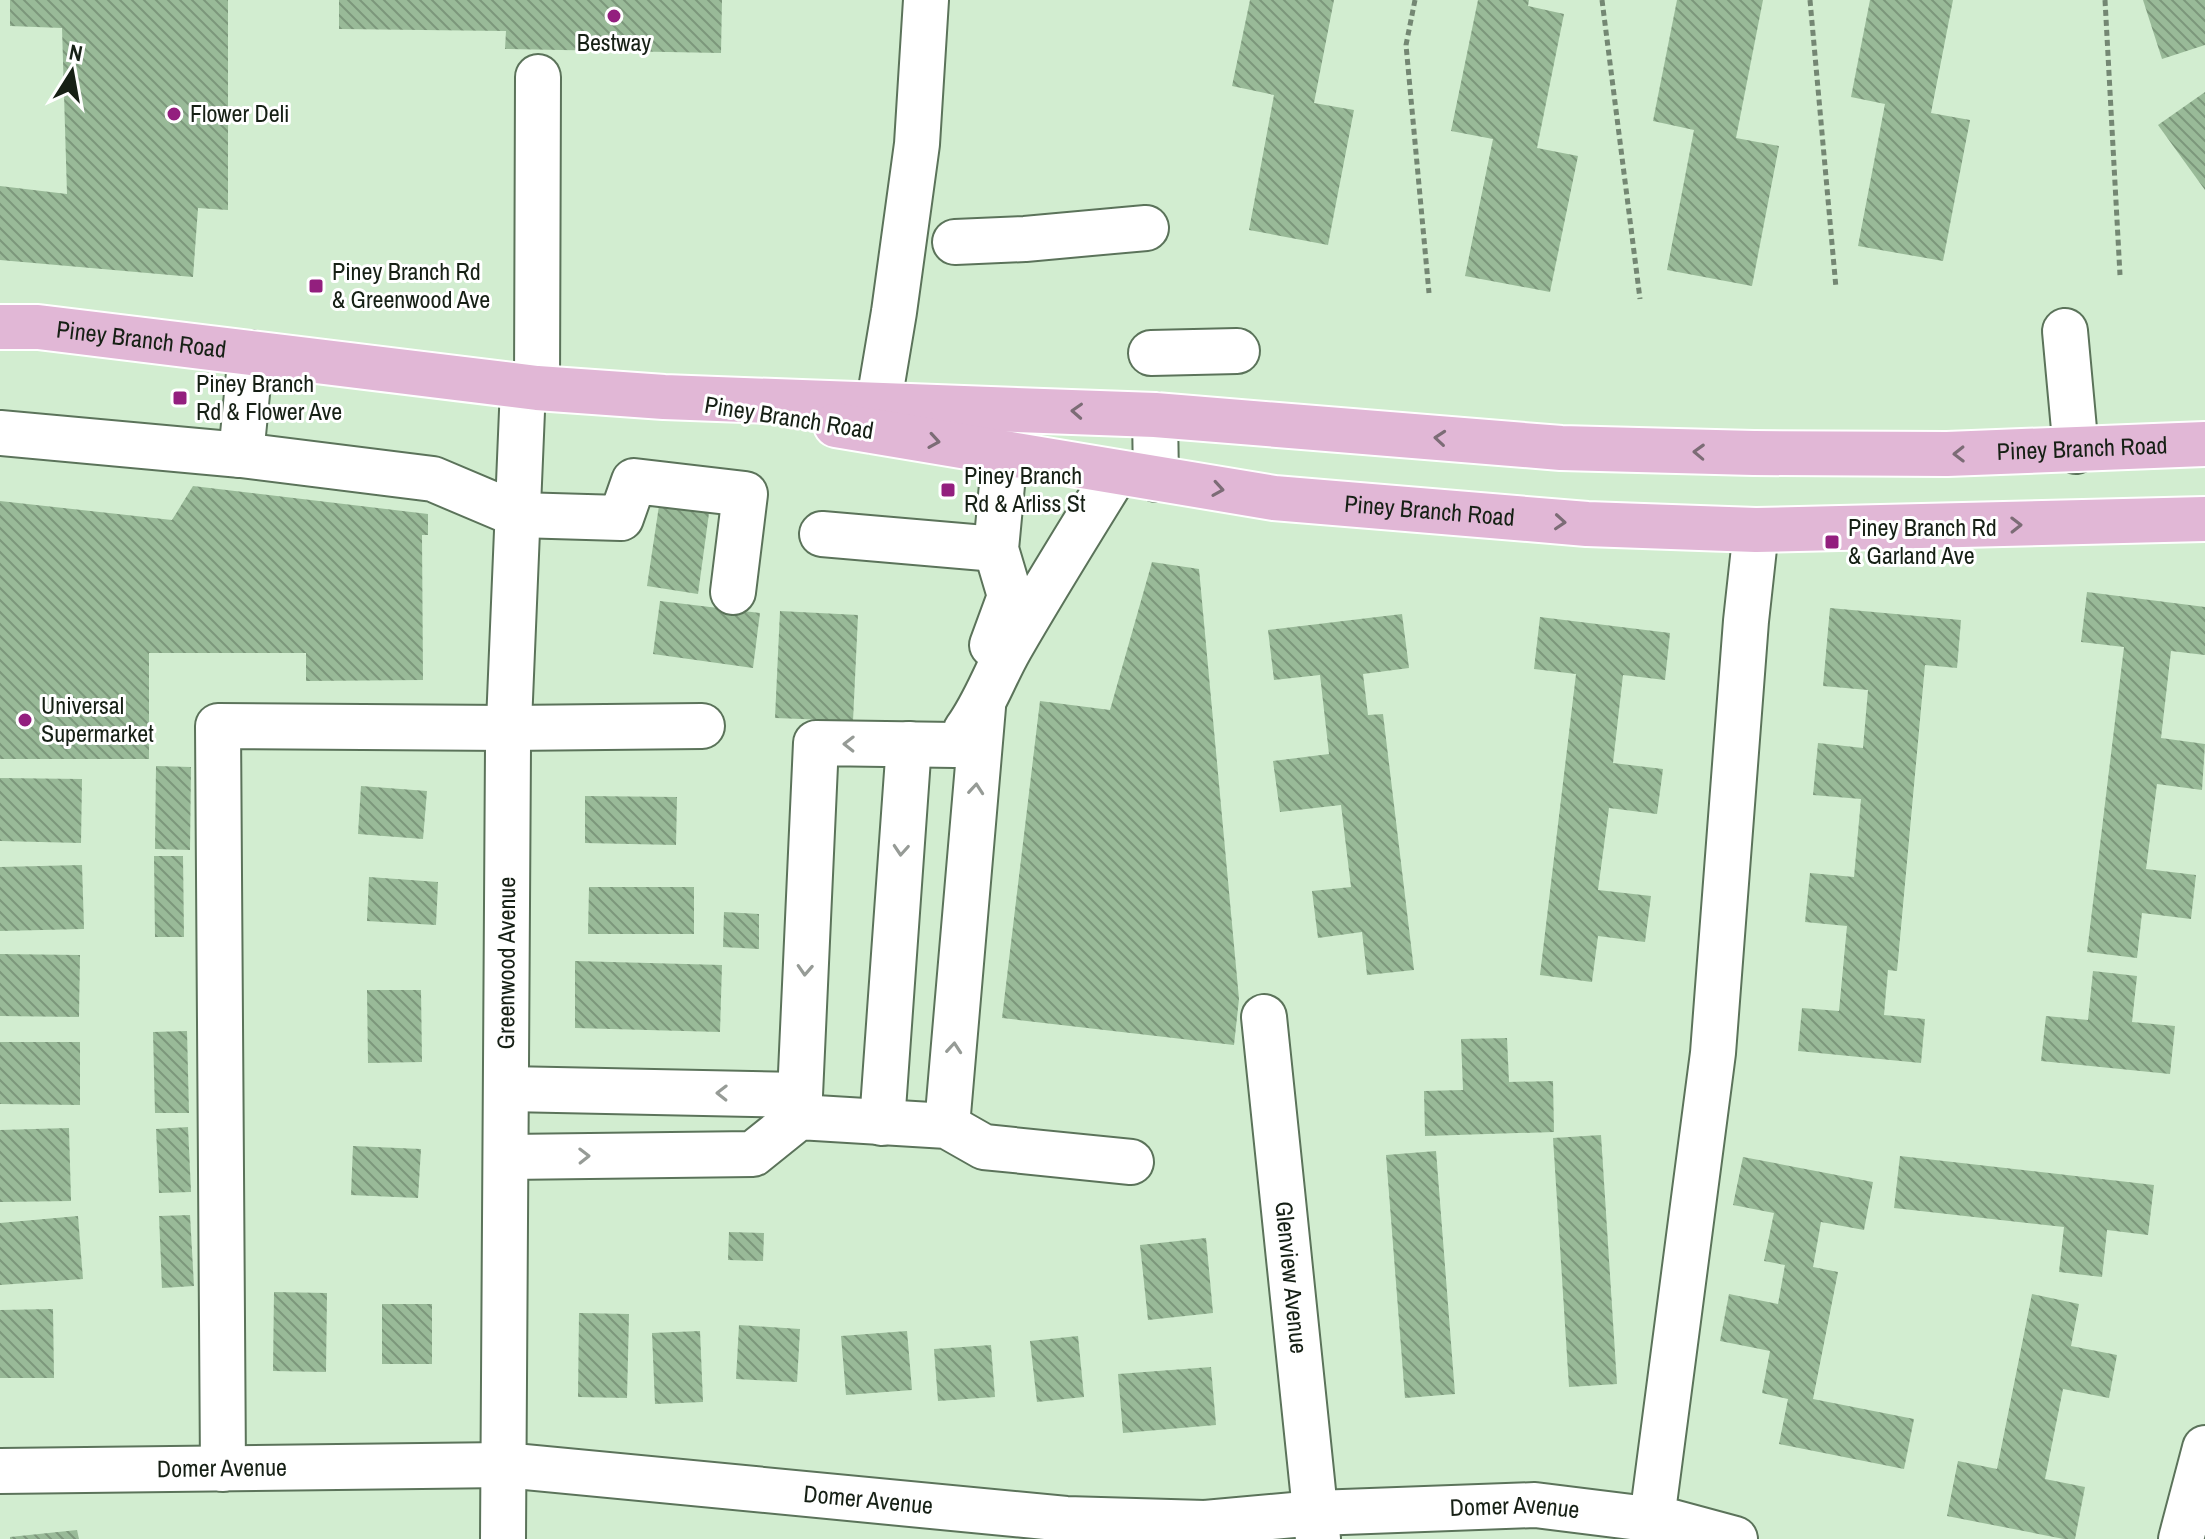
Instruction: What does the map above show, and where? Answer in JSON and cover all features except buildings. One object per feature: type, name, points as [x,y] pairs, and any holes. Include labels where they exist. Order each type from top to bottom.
[{"type":"main road","name":"Piney Branch Road","points":[[0,327],[38,327],[530,387],[876,417],[1155,415],[1561,448],[1768,453],[1947,454],[2205,444]]},
{"type":"main road","name":"Piney Branch Road","points":[[876,417],[1005,453],[1274,498],[1362,507],[1587,524],[1756,530],[2205,519]]},
{"type":"street","points":[[876,417],[917,144],[926,0]]},
{"type":"street","name":"Greenwood Avenue","points":[[503,1539],[509,728],[518,515],[530,387],[538,77]]},
{"type":"street","points":[[955,242],[1146,228]]},
{"type":"street","points":[[2065,331],[2076,451]]},
{"type":"street","points":[[1151,353],[1237,351]]},
{"type":"street","points":[[241,455],[251,353]]},
{"type":"street","points":[[955,745],[983,707],[1000,667],[1136,476],[1155,415]]},
{"type":"street","points":[[0,433],[241,455],[433,479],[518,515],[621,518],[634,481],[745,494],[733,592]]},
{"type":"street","points":[[955,745],[1010,596],[996,549],[1005,453]]},
{"type":"street","points":[[1652,1519],[1713,1053],[1746,621],[1756,530]]},
{"type":"street","points":[[822,534],[996,549]]},
{"type":"street","points":[[947,1126],[983,707]]},
{"type":"street","points":[[223,1469],[218,726],[702,726]]},
{"type":"street","points":[[506,1157],[753,1154],[799,1106],[816,743],[955,745]]},
{"type":"street","points":[[882,1123],[909,744]]},
{"type":"street","name":"Glenview Avenue","points":[[1264,1017],[1317,1526]]},
{"type":"street","points":[[506,1089],[799,1106],[882,1123],[947,1126],[984,1147],[1131,1162]]},
{"type":"street","points":[[2181,1539],[2205,1448]]},
{"type":"street","name":"Domer Avenue","points":[[0,1471],[505,1465],[1066,1519],[1317,1526],[1535,1505],[1672,1522],[1735,1539]]},
{"type":"path","points":[[1415,0],[1406,45],[1429,293]]},
{"type":"path","points":[[1602,0],[1640,299]]},
{"type":"path","points":[[1810,0],[1836,288]]},
{"type":"path","points":[[2105,0],[2120,275]]},
{"type":"place","name":"Bestway","points":[[614,16]]},
{"type":"place","name":"Flower Deli","points":[[174,114]]},
{"type":"place","name":"Piney Branch Rd & Greenwood Ave","points":[[316,286]]},
{"type":"place","name":"Piney Branch Rd & Flower Ave","points":[[180,398]]},
{"type":"place","name":"Piney Branch Rd & Arliss St","points":[[948,490]]},
{"type":"place","name":"Piney Branch Rd & Garland Ave","points":[[1832,542]]},
{"type":"place","name":"Universal Supermarket","points":[[25,720]]}]
